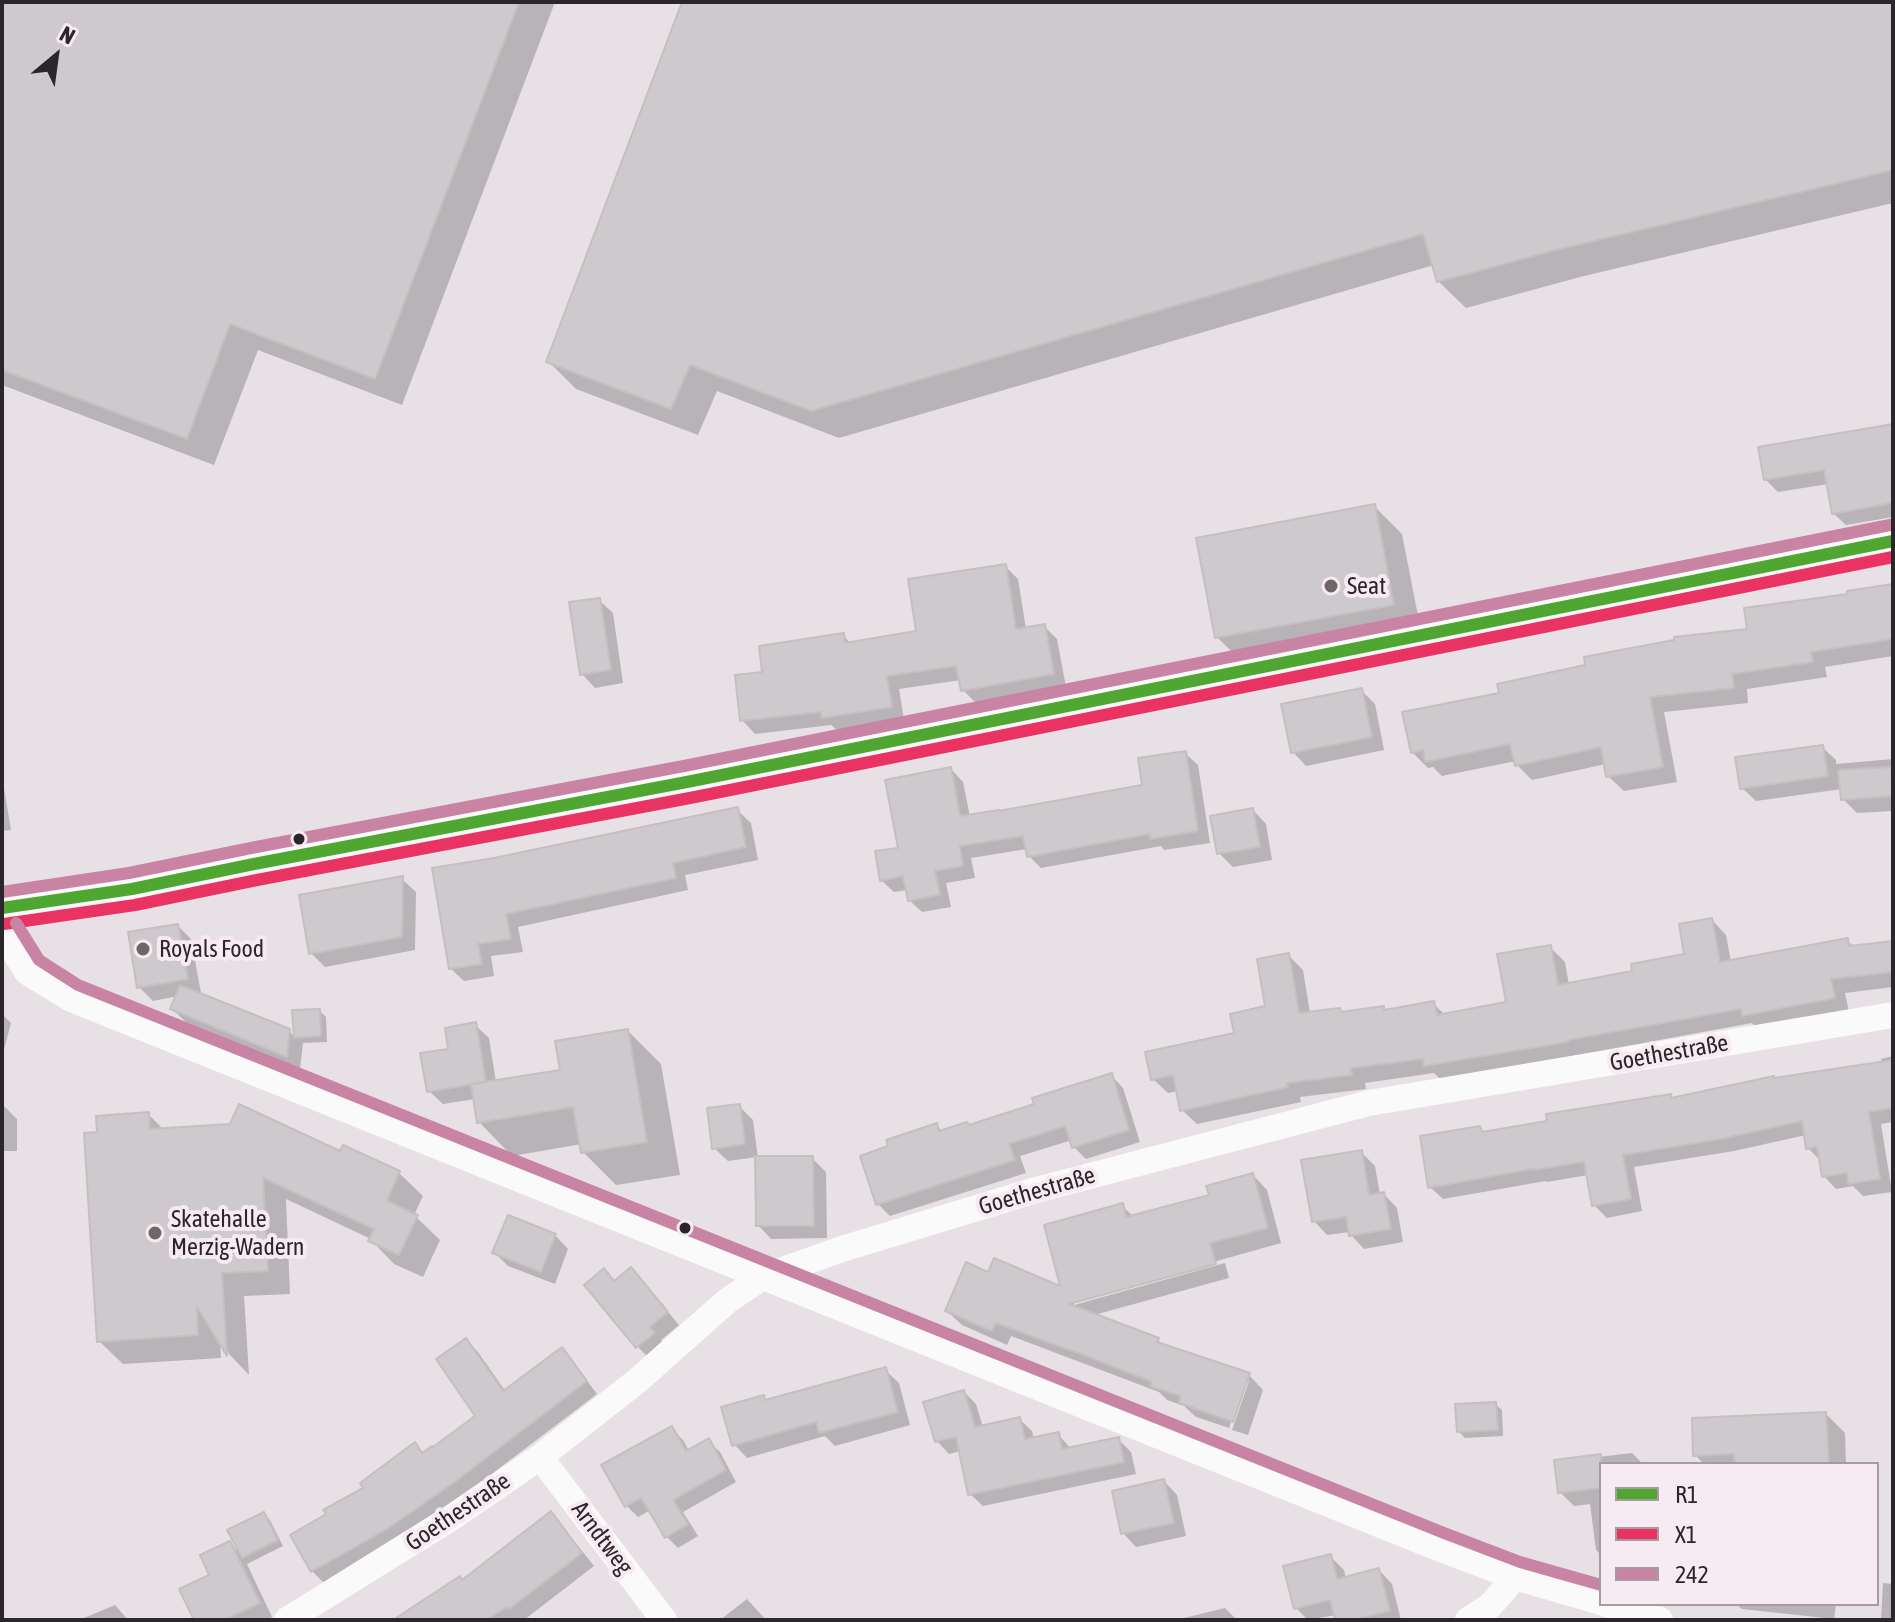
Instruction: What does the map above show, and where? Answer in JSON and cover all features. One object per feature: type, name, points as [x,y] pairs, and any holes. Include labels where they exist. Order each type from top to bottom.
[{"type":"main road","points":[[2,908],[132,889],[692,781],[1893,541]]},
{"type":"street","points":[[2,931],[27,972],[71,999],[1424,1542],[1515,1577],[1599,1602]]},
{"type":"street","name":"Goethestraße","points":[[287,1620],[451,1518],[540,1457],[637,1381],[727,1301],[763,1277],[842,1249],[1036,1190],[1369,1103],[1893,1015]]},
{"type":"street","name":"Arndtweg","points":[[540,1457],[664,1620]]},
{"type":"street","points":[[1468,1620],[1490,1606],[1515,1577]]},
{"type":"street","points":[[1614,1606],[1660,1620]]},
{"type":"building","points":[[2,2],[519,2],[375,379],[230,324],[187,439],[2,370]]},
{"type":"building","points":[[682,2],[1893,2],[1893,170],[1556,250],[1437,282],[1423,234],[811,411],[690,365],[671,409],[546,362]]},
{"type":"building","points":[[1893,424],[1893,503],[1832,514],[1824,470],[1764,480],[1758,447]]},
{"type":"building","points":[[1375,504],[1394,605],[1215,638],[1196,538]]},
{"type":"building","points":[[1006,564],[1016,629],[1045,624],[1054,674],[961,691],[956,666],[887,676],[892,707],[822,718],[821,712],[740,721],[735,675],[762,672],[759,646],[844,633],[845,643],[916,631],[908,579]]},
{"type":"building","points":[[1893,584],[1893,639],[1811,652],[1813,662],[1732,674],[1734,688],[1650,697],[1663,767],[1606,777],[1601,747],[1515,766],[1510,744],[1425,762],[1423,750],[1411,753],[1402,712],[1499,693],[1497,684],[1585,665],[1584,657],[1674,640],[1674,637],[1747,629],[1744,608],[1848,594],[1847,591]]},
{"type":"building","points":[[600,598],[611,670],[580,675],[569,602]]},
{"type":"building","points":[[1362,688],[1372,737],[1291,753],[1281,704]]},
{"type":"building","points":[[1823,745],[1828,776],[1740,789],[1735,757]]},
{"type":"building","points":[[1186,751],[1198,831],[1150,839],[1149,834],[1027,857],[1023,836],[960,846],[963,866],[935,871],[940,895],[908,901],[903,876],[880,881],[875,851],[898,848],[885,780],[951,767],[960,816],[1142,785],[1138,758]]},
{"type":"building","points":[[1891,767],[1893,796],[1841,800],[1838,770]]},
{"type":"building","points":[[738,807],[746,847],[673,863],[676,878],[506,914],[511,939],[478,944],[482,964],[449,969],[432,868]]},
{"type":"building","points":[[1253,808],[1260,847],[1217,854],[1210,816]]},
{"type":"building","points":[[403,876],[402,937],[309,954],[299,895]]},
{"type":"building","points":[[1712,918],[1720,962],[1848,938],[1849,946],[1893,941],[1893,972],[1831,979],[1835,998],[1742,1016],[1741,1009],[1424,1066],[1423,1059],[1351,1068],[1352,1075],[1287,1083],[1288,1087],[1180,1111],[1173,1075],[1151,1080],[1145,1052],[1234,1033],[1230,1014],[1265,1006],[1257,959],[1289,953],[1299,1013],[1340,1008],[1341,1012],[1384,1006],[1384,1010],[1434,1001],[1437,1015],[1506,1002],[1497,954],[1551,945],[1558,985],[1632,971],[1631,964],[1684,954],[1679,924]]},
{"type":"building","points":[[178,924],[188,979],[137,988],[128,932]]},
{"type":"building","points":[[180,985],[290,1029],[287,1057],[170,1009]]},
{"type":"building","points":[[320,1009],[321,1036],[294,1038],[292,1010]]},
{"type":"building","points":[[476,1022],[486,1082],[427,1092],[420,1053],[448,1049],[445,1028]]},
{"type":"building","points":[[628,1029],[647,1142],[581,1153],[573,1107],[477,1123],[471,1084],[560,1070],[555,1041]]},
{"type":"building","points":[[1893,1060],[1893,1108],[1869,1112],[1880,1179],[1848,1184],[1847,1173],[1822,1177],[1817,1147],[1806,1149],[1802,1121],[1721,1139],[1623,1155],[1631,1199],[1592,1206],[1584,1162],[1428,1188],[1420,1136],[1480,1126],[1482,1132],[1547,1121],[1546,1114],[1671,1094],[1671,1098],[1774,1076]]},
{"type":"building","points":[[1112,1073],[1129,1130],[1072,1148],[1065,1126],[1009,1144],[1015,1160],[876,1205],[860,1156],[888,1146],[886,1140],[937,1123],[939,1131],[967,1122],[969,1125],[1034,1104],[1032,1098]]},
{"type":"building","name":"Skatehalle Merzig-Wadern","points":[[239,1104],[340,1151],[343,1145],[400,1171],[387,1201],[418,1215],[399,1255],[368,1241],[374,1229],[263,1178],[268,1271],[222,1273],[227,1356],[197,1307],[198,1335],[97,1342],[84,1133],[97,1132],[96,1116],[149,1112],[150,1129],[230,1124]]},
{"type":"building","points":[[740,1104],[745,1144],[712,1149],[707,1108]]},
{"type":"building","points":[[1362,1150],[1369,1195],[1384,1192],[1391,1229],[1349,1236],[1346,1217],[1312,1222],[1301,1160]]},
{"type":"building","points":[[755,1156],[813,1156],[814,1226],[756,1226]]},
{"type":"building","points":[[1253,1173],[1268,1228],[1210,1243],[1216,1264],[1069,1304],[1159,1338],[1157,1342],[1250,1373],[1233,1422],[1179,1403],[1181,1396],[1150,1386],[1152,1382],[1089,1357],[996,1323],[992,1331],[945,1311],[966,1262],[988,1272],[994,1258],[1060,1286],[1044,1225],[1123,1203],[1126,1217],[1209,1195],[1206,1186]]},
{"type":"building","points":[[508,1215],[556,1234],[541,1272],[492,1253]]},
{"type":"building","points":[[631,1267],[668,1312],[650,1327],[655,1333],[636,1348],[584,1285],[604,1268],[614,1281]]},
{"type":"building","points":[[466,1338],[503,1391],[562,1347],[587,1381],[456,1481],[387,1529],[311,1572],[290,1535],[326,1514],[323,1510],[363,1488],[360,1483],[415,1442],[422,1453],[475,1416],[436,1359]]},
{"type":"building","points":[[886,1367],[898,1412],[819,1433],[816,1422],[732,1446],[721,1407],[764,1395],[765,1400]]},
{"type":"building","points":[[964,1390],[975,1427],[1020,1417],[1025,1439],[1059,1432],[1062,1449],[1119,1437],[1124,1462],[968,1495],[956,1437],[935,1442],[923,1402]]},
{"type":"building","points":[[1496,1402],[1498,1430],[1457,1432],[1455,1404]]},
{"type":"building","points":[[1826,1412],[1829,1462],[1735,1462],[1734,1454],[1693,1456],[1692,1418]]},
{"type":"building","points":[[672,1426],[686,1451],[709,1438],[726,1470],[673,1500],[688,1524],[665,1538],[641,1498],[625,1507],[601,1465]]},
{"type":"building","points":[[1601,1454],[1599,1488],[1558,1493],[1554,1460]]},
{"type":"building","points":[[1164,1479],[1174,1523],[1121,1534],[1112,1491]]},
{"type":"building","points":[[551,1511],[582,1553],[509,1609],[507,1607],[486,1620],[393,1620],[460,1576],[462,1580]]},
{"type":"building","points":[[264,1512],[278,1540],[242,1558],[227,1530]]},
{"type":"building","points":[[230,1541],[260,1603],[224,1620],[194,1620],[179,1589],[209,1575],[200,1555]]},
{"type":"building","points":[[1331,1554],[1337,1579],[1379,1568],[1390,1611],[1352,1620],[1335,1620],[1330,1600],[1294,1609],[1283,1566]]},
{"type":"transit line","name":"242","points":[[2,892],[129,873],[689,765],[1890,525]]},
{"type":"transit line","name":"R1","points":[[2,908],[132,889],[692,781],[1893,541]]},
{"type":"transit line","name":"X1","points":[[4,924],[135,905],[695,797],[1893,557]]},
{"type":"transit line","name":"242","points":[[16,923],[39,960],[78,985],[1444,1533],[1520,1562],[1599,1584]]},
{"type":"place","name":"Seat","points":[[1331,586]]},
{"type":"place","name":"Royals Food","points":[[143,949]]},
{"type":"place","name":"Skatehalle Merzig-Wadern","points":[[155,1233]]}]
